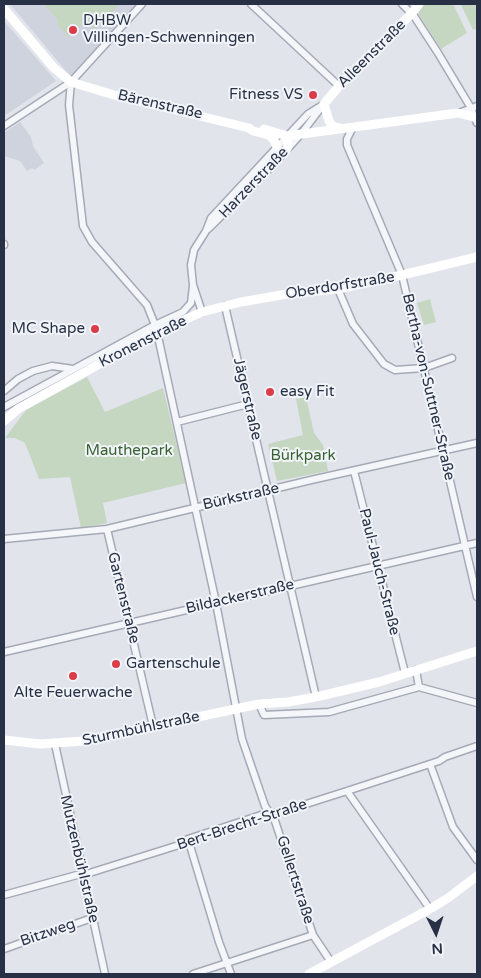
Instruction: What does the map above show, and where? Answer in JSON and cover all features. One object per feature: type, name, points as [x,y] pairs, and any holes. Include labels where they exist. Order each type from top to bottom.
[{"type":"main road","name":"Alleenstraße","points":[[324,104],[339,86],[419,4]]},
{"type":"main road","points":[[4,9],[54,68],[71,82]]},
{"type":"main road","name":"Bärenstraße","points":[[71,82],[249,128],[253,131],[269,135],[281,149]]},
{"type":"main road","points":[[324,104],[328,121],[332,126],[340,128]]},
{"type":"main road","points":[[281,149],[288,145],[289,134],[458,113],[477,119]]},
{"type":"main road","name":"Bärenstraße","points":[[249,128],[253,127],[289,134]]},
{"type":"main road","name":"Oberdorfstraße","points":[[202,312],[240,302],[287,294],[338,289],[477,256]]},
{"type":"main road","name":"Kronenstraße","points":[[4,421],[18,409],[83,373],[156,328],[202,312]]},
{"type":"main road","name":"Sturmbühlstraße","points":[[4,740],[55,744],[84,741],[259,704],[288,702],[316,697],[379,682],[477,651]]},
{"type":"main road","points":[[309,974],[430,909],[477,876]]},
{"type":"street","points":[[4,126],[71,82],[142,4]]},
{"type":"street","points":[[251,4],[339,86]]},
{"type":"street","points":[[402,4],[412,13],[474,107],[477,119]]},
{"type":"street","name":"Gellertstraße","points":[[71,82],[69,105],[84,226],[92,242],[147,305],[156,328],[216,602],[238,709],[242,739],[265,806],[275,820],[313,935],[330,962]]},
{"type":"street","name":"Alleenstraße","points":[[289,134],[308,114],[324,104]]},
{"type":"street","name":"Alleenstraße","points":[[301,134],[324,104]]},
{"type":"street","points":[[458,113],[474,107]]},
{"type":"street","name":"Bertha-von-Suttner-Straße","points":[[353,127],[347,139],[347,145],[402,275],[477,597]]},
{"type":"street","name":"Harzerstraße","points":[[189,306],[193,285],[191,265],[194,250],[206,231],[225,214],[281,149],[301,134]]},
{"type":"street","name":"Harzerstraße","points":[[193,285],[202,312]]},
{"type":"street","points":[[338,289],[353,324],[384,364],[395,370],[424,368],[452,358]]},
{"type":"street","name":"Kronenstraße","points":[[4,407],[156,328],[183,312],[189,306]]},
{"type":"street","name":"Jägerstraße","points":[[225,306],[316,697]]},
{"type":"street","name":"Kronenstraße","points":[[4,391],[18,379],[33,371],[57,366],[74,369],[83,373]]},
{"type":"street","points":[[177,422],[248,404]]},
{"type":"street","name":"Bürkstraße","points":[[4,539],[107,529],[477,443]]},
{"type":"street","name":"Paul-Jauch-Straße","points":[[354,471],[405,673]]},
{"type":"street","name":"Gartenstraße","points":[[107,529],[154,726]]},
{"type":"street","name":"Bildackerstraße","points":[[4,652],[477,543]]},
{"type":"street","points":[[416,670],[419,687]]},
{"type":"street","points":[[259,704],[264,715],[329,712],[419,687],[477,703]]},
{"type":"street","name":"Mutzenbühlstraße","points":[[55,744],[105,974]]},
{"type":"street","name":"Bert-Brecht-Straße","points":[[4,895],[77,874],[83,874],[179,845],[188,840],[261,816],[271,815],[439,762],[445,757],[477,746]]},
{"type":"street","points":[[430,764],[453,827],[477,860]]},
{"type":"street","points":[[347,791],[430,909]]},
{"type":"street","points":[[188,840],[231,974]]},
{"type":"street","name":"Bitzweg","points":[[4,949],[92,918]]},
{"type":"street","points":[[193,974],[313,935]]},
{"type":"shaded area","name":"DHBW Villingen-Schwenningen","points":[[10,4],[137,4],[71,77]]},
{"type":"shaded area","points":[[4,21],[56,81],[4,116]]},
{"type":"shaded area","points":[[20,122],[31,137],[33,146],[44,163],[34,170],[32,168],[27,171],[20,161],[4,156],[4,133]]},
{"type":"green space","points":[[44,4],[119,5],[94,29],[86,21],[68,37],[57,24],[58,20]]},
{"type":"green space","points":[[424,4],[453,4],[467,33],[441,49],[418,13]]},
{"type":"green space","points":[[462,4],[477,4],[477,28],[473,30]]},
{"type":"green space","points":[[430,299],[436,322],[424,325],[417,303]]},
{"type":"green space","name":"Mauthepark","points":[[87,377],[105,412],[163,388],[186,483],[103,503],[107,523],[81,528],[70,477],[39,479],[25,443],[15,438],[5,438],[26,410]]},
{"type":"green space","name":"Bürkpark","points":[[306,397],[314,433],[323,445],[328,471],[277,481],[268,444],[303,435],[296,399]]},
{"type":"place","name":"DHBW Villingen-Schwenningen","points":[[73,30]]},
{"type":"place","name":"Fitness VS","points":[[313,95]]},
{"type":"place","name":"MC Shape","points":[[95,329]]},
{"type":"place","name":"easy Fit","points":[[270,392]]},
{"type":"place","name":"Gartenschule","points":[[116,664]]},
{"type":"place","name":"Alte Feuerwache","points":[[73,676]]}]
